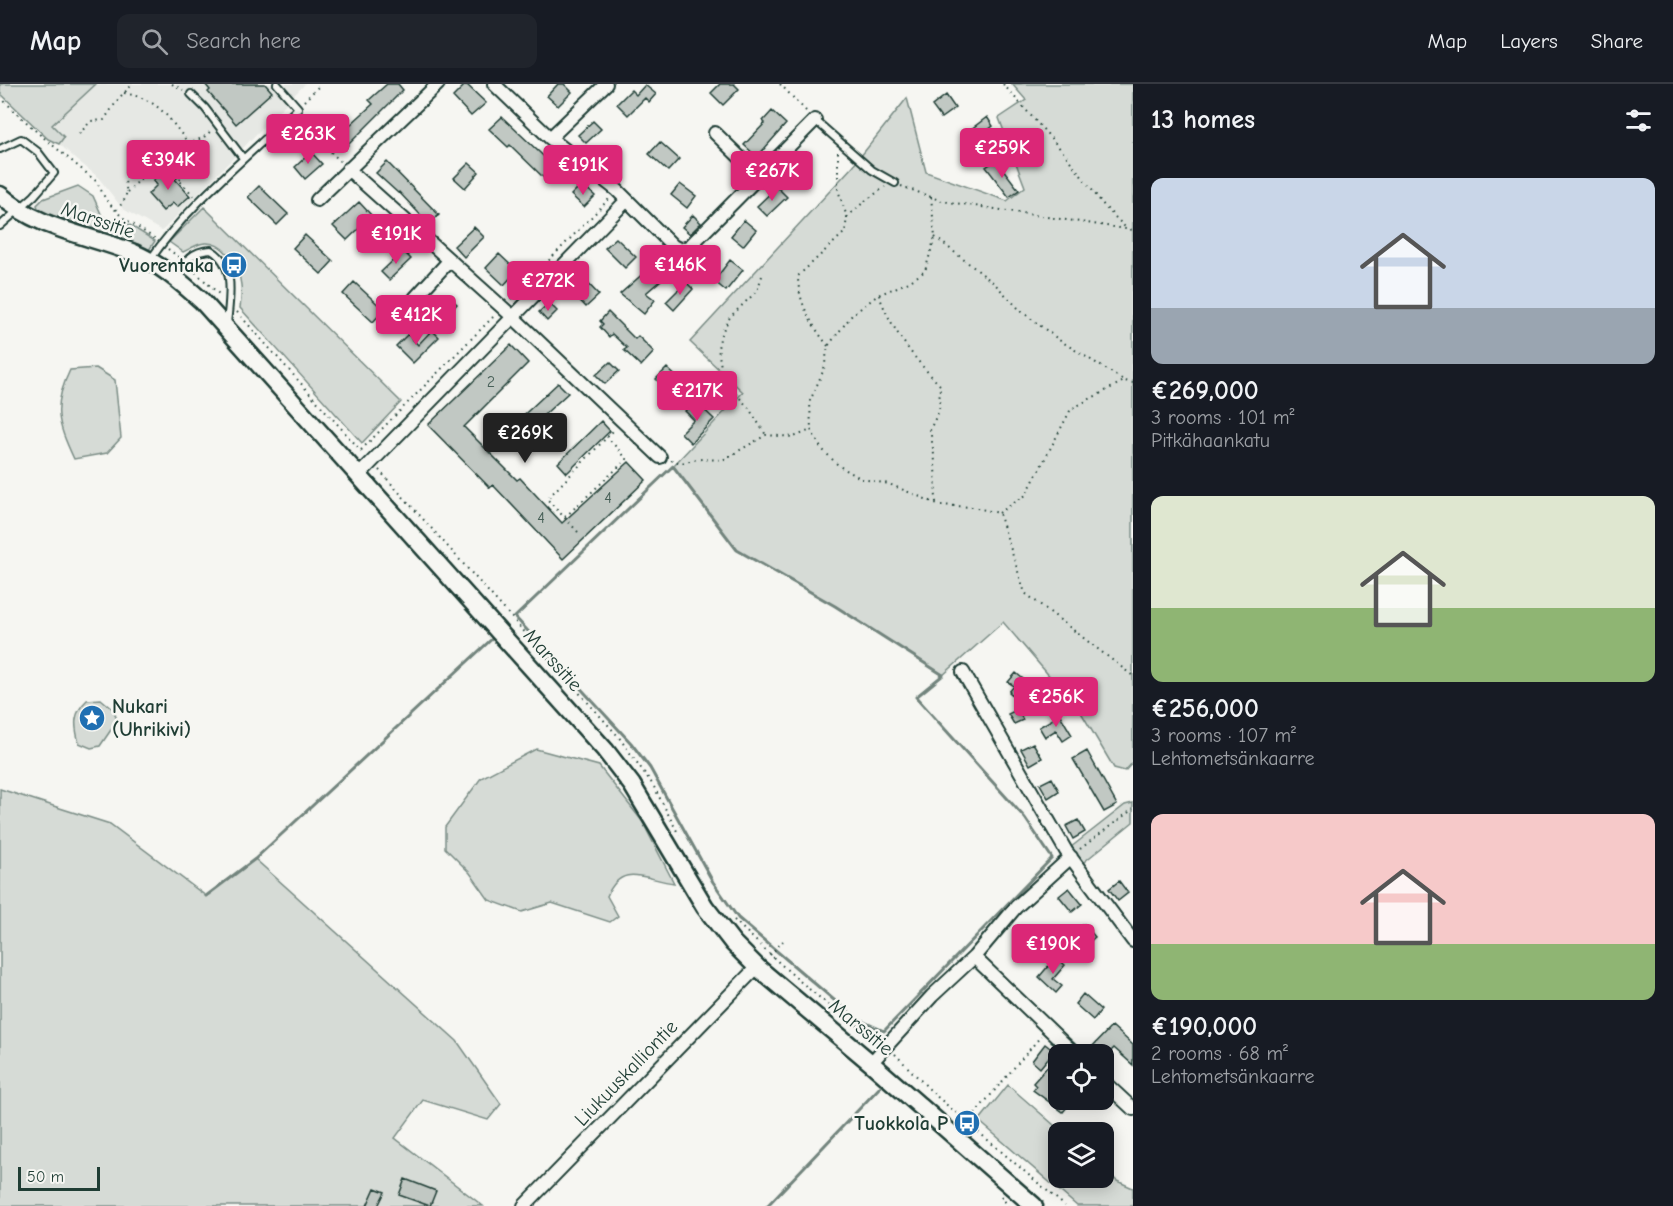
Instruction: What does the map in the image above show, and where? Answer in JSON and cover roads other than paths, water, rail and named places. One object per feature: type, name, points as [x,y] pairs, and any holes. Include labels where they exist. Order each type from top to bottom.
[{"type":"main road","name":"Marssitie","points":[[0,195],[17,210],[43,223],[134,253],[176,278],[202,300],[605,750],[632,785],[705,907],[733,943],[757,967],[1034,1206]]},
{"type":"street","points":[[318,200],[438,84]]},
{"type":"street","points":[[494,84],[550,138],[617,190],[673,246],[681,250],[690,246],[815,120]]},
{"type":"street","points":[[550,138],[606,84]]},
{"type":"street","points":[[715,133],[760,177]]},
{"type":"street","points":[[348,169],[507,312],[660,458]]},
{"type":"street","points":[[359,475],[507,312],[627,200]]},
{"type":"street","points":[[415,298],[449,261]]},
{"type":"street","points":[[963,672],[1071,856],[1133,940]]},
{"type":"street","points":[[871,1063],[932,996],[974,957],[1016,907],[1071,856]]},
{"type":"street","points":[[974,957],[1065,1044]]},
{"type":"street","name":"Liukuuskalliontie","points":[[524,1206],[757,967]]},
{"type":"street","points":[[1114,1091],[1133,1109]]},
{"type":"lane","points":[[149,261],[162,243],[243,158],[298,108],[277,84]]},
{"type":"lane","points":[[191,94],[205,108],[243,158]]},
{"type":"lane","points":[[815,120],[872,170],[895,183]]},
{"type":"lane","points":[[0,149],[21,139],[38,152],[54,173],[34,196],[0,226]]},
{"type":"lane","points":[[176,278],[184,262],[192,255],[211,250],[221,256],[227,264],[229,280],[227,328]]},
{"type":"waterway","points":[[673,466],[737,550],[835,606],[943,675],[916,697],[1025,818],[1052,858],[884,1031],[855,1018],[738,918],[713,882],[650,768],[631,743],[515,617],[673,466]]},
{"type":"waterway","points":[[206,896],[255,859],[494,637]]},
{"type":"waterway","points":[[767,1206],[881,1086]]},
{"type":"place","name":"Vuorentaka","points":[[234,265]]},
{"type":"place","name":"Nukari (Uhrikivi)","points":[[92,718]]},
{"type":"place","name":"Tuokkola P","points":[[967,1123]]}]
